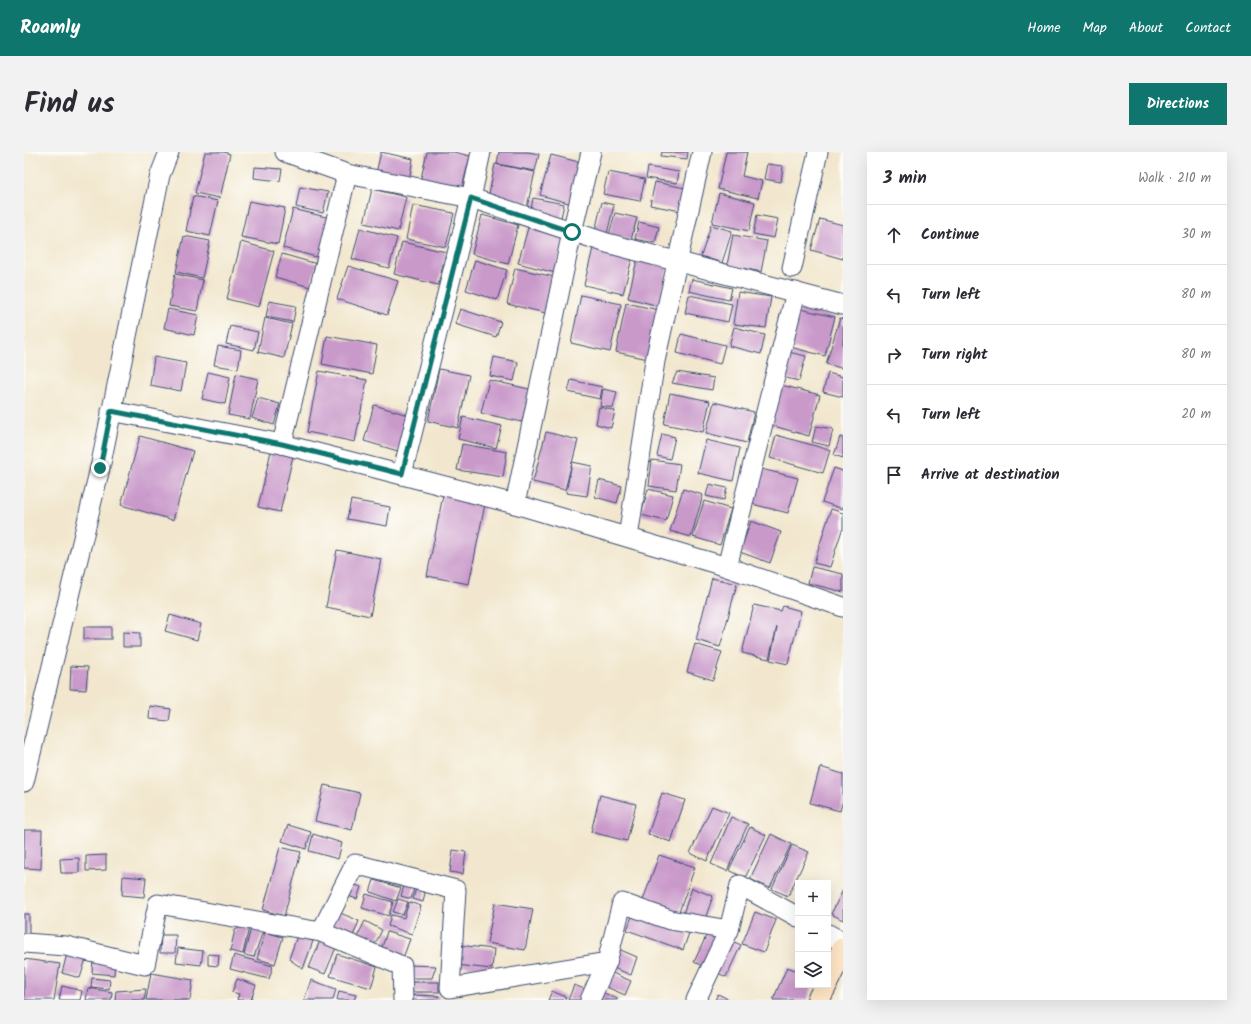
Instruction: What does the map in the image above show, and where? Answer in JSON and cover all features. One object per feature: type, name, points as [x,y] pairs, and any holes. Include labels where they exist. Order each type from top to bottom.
[{"type":"main road","points":[[831,974],[843,949]]},
{"type":"main road","points":[[818,1000],[824,988]]},
{"type":"street","points":[[24,782],[98,476],[160,175],[169,152]]},
{"type":"street","points":[[285,152],[347,174],[471,198],[607,243],[843,305]]},
{"type":"street","points":[[402,474],[471,198],[481,152]]},
{"type":"street","points":[[514,504],[572,232],[591,152]]},
{"type":"street","points":[[628,537],[655,361],[702,152]]},
{"type":"street","points":[[792,268],[818,152]]},
{"type":"street","points":[[282,444],[347,174]]},
{"type":"street","points":[[727,567],[796,292]]},
{"type":"street","points":[[111,411],[282,444],[402,474],[628,537],[727,567],[843,607]]},
{"type":"street","points":[[321,932],[355,864],[456,890],[450,988],[607,962]]},
{"type":"street","points":[[696,1000],[729,930],[740,885],[796,916]]},
{"type":"street","points":[[590,1000],[607,962],[622,903],[670,920],[729,930]]},
{"type":"street","points":[[24,943],[66,946],[145,964],[158,904],[321,932],[402,966],[403,1000]]},
{"type":"street","points":[[831,936],[843,942]]},
{"type":"building","points":[[205,152],[224,152],[230,154],[220,198],[195,193]]},
{"type":"building","points":[[381,152],[413,159],[409,180],[376,173]]},
{"type":"building","points":[[427,152],[454,152],[470,156],[461,192],[420,183]]},
{"type":"building","points":[[499,152],[528,152],[539,154],[535,171],[497,164]]},
{"type":"building","points":[[662,152],[688,152],[687,159],[661,156]]},
{"type":"building","points":[[726,152],[747,152],[742,176],[762,181],[758,198],[718,189]]},
{"type":"building","points":[[551,155],[583,163],[572,204],[540,195]]},
{"type":"building","points":[[495,164],[535,172],[527,207],[488,199]]},
{"type":"building","points":[[767,164],[783,166],[781,182],[764,179]]},
{"type":"building","points":[[255,167],[282,169],[280,181],[254,178]]},
{"type":"building","points":[[648,167],[679,172],[677,183],[646,178]]},
{"type":"building","points":[[608,172],[645,179],[640,201],[603,194]]},
{"type":"building","points":[[655,182],[685,188],[681,211],[650,205]]},
{"type":"building","points":[[300,187],[328,192],[323,213],[296,207]]},
{"type":"building","points":[[372,189],[406,197],[398,231],[364,223]]},
{"type":"building","points":[[719,193],[755,202],[749,231],[712,223]]},
{"type":"building","points":[[193,196],[218,201],[210,236],[186,231]]},
{"type":"building","points":[[533,198],[564,204],[560,222],[530,216]]},
{"type":"building","points":[[249,201],[285,208],[278,244],[241,237]]},
{"type":"building","points":[[602,202],[614,205],[607,234],[595,231]]},
{"type":"building","points":[[413,205],[454,213],[446,247],[406,239]]},
{"type":"building","points":[[293,209],[330,218],[320,258],[283,248]]},
{"type":"building","points":[[615,213],[637,218],[631,240],[609,235]]},
{"type":"building","points":[[482,215],[518,225],[508,264],[472,254]]},
{"type":"building","points":[[757,215],[778,219],[774,238],[753,234]]},
{"type":"building","points":[[820,219],[843,225],[843,259],[811,250]]},
{"type":"building","points":[[639,222],[659,227],[655,243],[635,239]]},
{"type":"building","points":[[711,225],[732,231],[722,263],[701,256]]},
{"type":"building","points":[[360,228],[397,238],[389,268],[352,259]]},
{"type":"building","points":[[528,228],[565,238],[555,273],[518,263]]},
{"type":"building","points":[[733,235],[767,241],[761,272],[727,265]]},
{"type":"building","points":[[184,236],[210,241],[202,278],[176,272]]},
{"type":"building","points":[[241,242],[274,251],[259,307],[227,299]]},
{"type":"building","points":[[402,242],[446,252],[438,285],[394,274]]},
{"type":"building","points":[[593,248],[632,258],[623,294],[584,285]]},
{"type":"building","points":[[282,254],[317,264],[310,287],[275,277]]},
{"type":"building","points":[[475,260],[507,270],[497,300],[466,290]]},
{"type":"building","points":[[637,260],[668,267],[659,306],[628,298]]},
{"type":"building","points":[[348,266],[398,281],[387,315],[337,299]]},
{"type":"building","points":[[515,268],[559,278],[550,314],[507,304]]},
{"type":"building","points":[[175,274],[203,280],[197,311],[169,306]]},
{"type":"building","points":[[692,279],[732,288],[729,300],[689,291]]},
{"type":"building","points":[[738,292],[771,297],[766,328],[733,324]]},
{"type":"building","points":[[581,295],[621,304],[610,352],[571,343]]},
{"type":"building","points":[[689,295],[732,304],[728,322],[685,313]]},
{"type":"building","points":[[269,301],[296,306],[293,322],[266,317]]},
{"type":"building","points":[[626,303],[659,310],[648,359],[616,352]]},
{"type":"building","points":[[168,309],[198,315],[194,335],[164,328]]},
{"type":"building","points":[[460,309],[501,322],[496,337],[455,324]]},
{"type":"building","points":[[800,309],[835,317],[825,356],[790,347]]},
{"type":"building","points":[[265,318],[292,324],[284,358],[258,352]]},
{"type":"building","points":[[840,318],[843,319],[843,361],[841,368],[826,364]]},
{"type":"building","points":[[230,326],[258,332],[254,350],[226,344]]},
{"type":"building","points":[[734,327],[765,335],[761,354],[729,346]]},
{"type":"building","points":[[681,334],[725,345],[720,364],[677,353]]},
{"type":"building","points":[[327,336],[377,345],[372,374],[322,364]]},
{"type":"building","points":[[218,346],[241,350],[238,369],[214,365]]},
{"type":"building","points":[[788,352],[806,356],[799,381],[782,377]]},
{"type":"building","points":[[154,357],[186,363],[181,391],[150,385]]},
{"type":"building","points":[[494,357],[518,362],[514,381],[490,376]]},
{"type":"building","points":[[439,369],[469,375],[458,428],[428,421]]},
{"type":"building","points":[[319,371],[367,380],[355,442],[307,432]]},
{"type":"building","points":[[208,372],[230,377],[225,404],[202,399]]},
{"type":"building","points":[[677,372],[714,378],[712,390],[672,383]]},
{"type":"building","points":[[828,373],[843,377],[843,397],[823,392]]},
{"type":"building","points":[[236,374],[258,379],[250,419],[228,415]]},
{"type":"building","points":[[489,380],[529,389],[522,422],[481,413]]},
{"type":"building","points":[[571,380],[602,387],[600,399],[568,392]]},
{"type":"building","points":[[781,385],[820,395],[809,436],[770,425]]},
{"type":"building","points":[[603,389],[617,392],[613,408],[600,406]]},
{"type":"building","points":[[670,393],[710,401],[703,432],[664,424]]},
{"type":"building","points":[[258,398],[280,404],[274,425],[252,418]]},
{"type":"building","points":[[714,402],[754,412],[747,443],[706,433]]},
{"type":"building","points":[[374,405],[408,415],[398,451],[364,441]]},
{"type":"building","points":[[599,407],[615,411],[611,428],[596,424]]},
{"type":"building","points":[[463,417],[502,426],[496,448],[458,439]]},
{"type":"building","points":[[816,426],[833,429],[829,446],[812,442]]},
{"type":"building","points":[[546,432],[578,440],[565,490],[533,482]]},
{"type":"building","points":[[662,434],[675,437],[670,459],[657,456]]},
{"type":"building","points":[[776,435],[830,450],[823,473],[770,458]]},
{"type":"building","points":[[140,436],[193,451],[173,520],[121,505]]},
{"type":"building","points":[[840,437],[843,438],[843,458],[834,455]]},
{"type":"building","points":[[706,440],[740,448],[733,481],[698,473]]},
{"type":"building","points":[[462,444],[507,452],[503,477],[457,470]]},
{"type":"building","points":[[271,451],[293,456],[280,512],[258,507]]},
{"type":"building","points":[[652,460],[680,464],[676,490],[649,486]]},
{"type":"building","points":[[572,462],[592,466],[587,496],[566,493]]},
{"type":"building","points":[[834,468],[843,471],[843,509],[822,502]]},
{"type":"building","points":[[761,469],[798,478],[788,513],[752,504]]},
{"type":"building","points":[[599,480],[622,486],[617,503],[595,497]]},
{"type":"building","points":[[709,484],[727,488],[724,500],[706,496]]},
{"type":"building","points":[[648,489],[673,495],[666,521],[641,515]]},
{"type":"building","points":[[683,489],[703,495],[691,537],[670,531]]},
{"type":"building","points":[[443,495],[485,504],[469,584],[427,576]]},
{"type":"building","points":[[351,500],[390,507],[387,526],[347,519]]},
{"type":"building","points":[[704,501],[731,509],[720,545],[693,537]]},
{"type":"building","points":[[831,509],[843,513],[843,530],[830,567],[814,563]]},
{"type":"building","points":[[751,521],[781,532],[770,563],[740,552]]},
{"type":"building","points":[[337,550],[381,559],[370,616],[326,607]]},
{"type":"building","points":[[812,567],[843,574],[843,592],[808,583]]},
{"type":"building","points":[[712,578],[737,584],[720,647],[696,640]]},
{"type":"building","points":[[754,605],[781,611],[783,606],[801,611],[788,664],[770,660],[777,627],[769,659],[742,653]]},
{"type":"building","points":[[170,615],[201,624],[197,640],[165,631]]},
{"type":"building","points":[[84,627],[111,627],[111,639],[84,639]]},
{"type":"building","points":[[123,632],[140,633],[140,647],[123,647]]},
{"type":"building","points":[[695,644],[722,652],[713,680],[687,672]]},
{"type":"building","points":[[71,666],[88,667],[86,690],[70,689]]},
{"type":"building","points":[[150,706],[171,709],[169,721],[149,719]]},
{"type":"building","points":[[820,767],[843,774],[843,800],[840,811],[810,803]]},
{"type":"building","points":[[324,785],[360,793],[352,830],[315,821]]},
{"type":"building","points":[[662,793],[685,800],[671,842],[648,834]]},
{"type":"building","points":[[600,795],[636,804],[627,841],[591,832]]},
{"type":"building","points":[[712,806],[729,813],[707,861],[690,853]]},
{"type":"building","points":[[731,817],[748,824],[727,871],[711,864]]},
{"type":"building","points":[[288,825],[311,832],[306,849],[282,841]]},
{"type":"building","points":[[750,827],[766,835],[745,878],[729,870]]},
{"type":"building","points":[[24,830],[42,830],[41,869],[24,868]]},
{"type":"building","points":[[313,834],[342,843],[338,859],[309,851]]},
{"type":"building","points":[[771,834],[791,844],[770,888],[750,879]]},
{"type":"building","points":[[792,845],[809,852],[788,896],[772,889]]},
{"type":"building","points":[[280,847],[301,852],[284,916],[263,910]]},
{"type":"building","points":[[453,850],[466,852],[463,874],[450,872]]},
{"type":"building","points":[[106,855],[106,870],[86,871],[86,856]]},
{"type":"building","points":[[659,855],[695,867],[678,915],[642,903]]},
{"type":"building","points":[[79,858],[79,873],[61,873],[60,859]]},
{"type":"building","points":[[123,876],[146,878],[144,897],[122,895]]},
{"type":"building","points":[[374,880],[401,888],[396,901],[370,892]]},
{"type":"building","points":[[405,882],[415,885],[411,899],[401,896]]},
{"type":"building","points":[[349,883],[361,887],[357,899],[345,895]]},
{"type":"building","points":[[417,885],[426,888],[423,902],[413,899]]},
{"type":"building","points":[[692,888],[713,896],[704,922],[683,914]]},
{"type":"building","points":[[843,890],[843,920],[831,914]]},
{"type":"building","points":[[366,894],[393,902],[389,916],[362,908]]},
{"type":"building","points":[[398,899],[408,902],[403,915],[393,912]]},
{"type":"building","points":[[409,902],[421,906],[412,934],[388,926],[391,915],[404,918]]},
{"type":"building","points":[[495,903],[533,909],[525,950],[487,943]]},
{"type":"building","points":[[338,912],[359,921],[353,936],[332,927]]},
{"type":"building","points":[[755,912],[776,920],[764,952],[742,944]]},
{"type":"building","points":[[633,913],[689,933],[683,950],[627,930]]},
{"type":"building","points":[[24,914],[29,914],[29,934],[24,934]]},
{"type":"building","points":[[365,921],[382,930],[373,948],[356,939]]},
{"type":"building","points":[[249,927],[243,954],[230,951],[235,930]]},
{"type":"building","points":[[251,928],[263,931],[254,957],[244,955]]},
{"type":"building","points":[[709,930],[724,936],[707,968],[694,962]]},
{"type":"building","points":[[265,932],[283,937],[275,964],[257,959]]},
{"type":"building","points":[[387,932],[410,939],[403,958],[381,950]]},
{"type":"building","points":[[161,935],[176,935],[175,953],[160,953]]},
{"type":"building","points":[[297,936],[313,941],[303,969],[289,959]]},
{"type":"building","points":[[321,938],[337,945],[325,974],[309,968]]},
{"type":"building","points":[[730,940],[741,945],[726,977],[714,971]]},
{"type":"building","points":[[458,945],[494,949],[492,969],[456,965]]},
{"type":"building","points":[[178,948],[203,951],[201,965],[176,962]]},
{"type":"building","points":[[616,948],[637,957],[631,975],[609,966]]},
{"type":"building","points":[[67,954],[86,959],[80,978],[62,973]]},
{"type":"building","points":[[208,954],[219,955],[218,966],[208,965]]},
{"type":"building","points":[[337,954],[377,967],[371,988],[330,976]]},
{"type":"building","points":[[234,955],[273,966],[269,979],[230,969]]},
{"type":"building","points":[[24,959],[60,964],[54,1000],[24,1000]]},
{"type":"building","points":[[93,960],[115,961],[114,975],[92,973]]},
{"type":"building","points":[[408,965],[436,966],[432,978],[407,978]]},
{"type":"building","points":[[787,967],[795,970],[795,988],[812,988],[807,1000],[773,1000]]},
{"type":"building","points":[[608,971],[631,981],[625,995],[602,985]]},
{"type":"building","points":[[151,973],[193,980],[190,1000],[146,1000]]},
{"type":"building","points":[[92,978],[110,980],[109,989],[91,987]]},
{"type":"building","points":[[237,979],[256,985],[251,1000],[237,1000],[239,994],[232,992]]},
{"type":"building","points":[[311,980],[336,989],[333,1000],[304,1000]]},
{"type":"building","points":[[408,982],[439,982],[439,992],[408,992]]},
{"type":"building","points":[[574,985],[587,990],[583,1000],[568,1000]]},
{"type":"building","points":[[62,986],[82,991],[80,1000],[59,1000]]},
{"type":"building","points":[[88,988],[112,992],[111,1000],[86,1000]]},
{"type":"building","points":[[146,989],[144,1000],[115,1000],[116,991]]},
{"type":"building","points":[[597,990],[618,999],[593,1000]]},
{"type":"building","points":[[339,991],[356,995],[354,1000],[337,1000]]},
{"type":"building","points":[[552,991],[566,997],[564,1000],[548,1000]]},
{"type":"building","points":[[718,994],[730,1000],[715,1000]]},
{"type":"building","points":[[413,995],[439,996],[438,1000],[413,1000]]},
{"type":"route","points":[[100,468],[111,411],[282,444],[402,474],[471,198],[572,232]]}]
